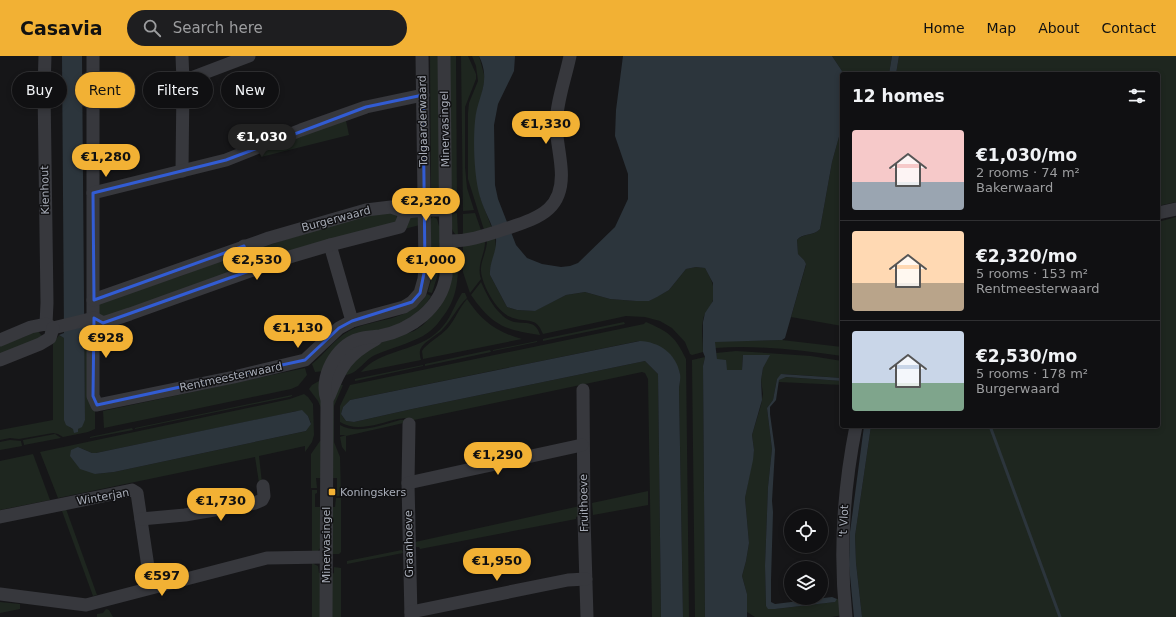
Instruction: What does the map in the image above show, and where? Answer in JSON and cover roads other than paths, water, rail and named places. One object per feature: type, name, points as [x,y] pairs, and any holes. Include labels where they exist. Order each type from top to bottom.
[{"type":"street","name":"Kienhout","points":[[45,56],[44,88],[47,303],[53,326]]},
{"type":"street","points":[[91,319],[93,300],[93,56]]},
{"type":"street","points":[[182,56],[183,72]]},
{"type":"street","points":[[207,72],[249,56]]},
{"type":"street","name":"Tolgaarderwaard","points":[[422,56],[425,210]]},
{"type":"street","name":"Minervasingel","points":[[326,617],[327,400],[336,377],[347,360],[366,344],[381,336],[409,326],[421,318],[437,300],[446,276],[444,56]]},
{"type":"street","points":[[446,241],[461,241],[490,234],[531,221],[548,211],[558,197],[562,183],[556,128],[557,105],[570,56]]},
{"type":"street","points":[[93,194],[226,160],[301,130],[366,107],[423,95]]},
{"type":"street","points":[[182,171],[183,108]]},
{"type":"street","name":"Burgerwaard","points":[[93,300],[268,238],[366,210],[391,207],[406,212],[446,210]]},
{"type":"street","points":[[1160,213],[1176,209]]},
{"type":"street","name":"Rentmeesterwaard","points":[[91,319],[93,396],[97,405],[234,377],[305,360],[339,328],[352,321],[404,307],[412,302],[420,293],[425,268],[425,210]]},
{"type":"street","points":[[0,340],[31,327],[53,326],[91,319],[103,323],[252,270],[330,245],[400,227],[406,212]]},
{"type":"street","points":[[330,245],[352,321]]},
{"type":"street","points":[[244,246],[252,270]]},
{"type":"street","points":[[0,360],[40,344],[50,338],[53,326]]},
{"type":"street","name":"Fruithoeve","points":[[583,390],[582,445],[586,617]]},
{"type":"street","name":"Graanhoeve","points":[[409,424],[408,483],[411,615]]},
{"type":"street","name":"'t Vlot","points":[[846,617],[842,581],[842,524],[849,459],[856,428]]},
{"type":"street","points":[[408,483],[582,445]]},
{"type":"street","points":[[141,519],[185,516],[255,503],[262,500],[264,496],[262,486]]},
{"type":"street","name":"Winterjan","points":[[0,517],[132,490],[137,493],[151,587]]},
{"type":"street","points":[[0,594],[86,605],[267,558],[326,557]]},
{"type":"street","points":[[411,615],[568,580],[586,579]]},
{"type":"waterway","points":[[991,428],[1060,617]]},
{"type":"place","name":"Koningskers","points":[[332,492]]}]
